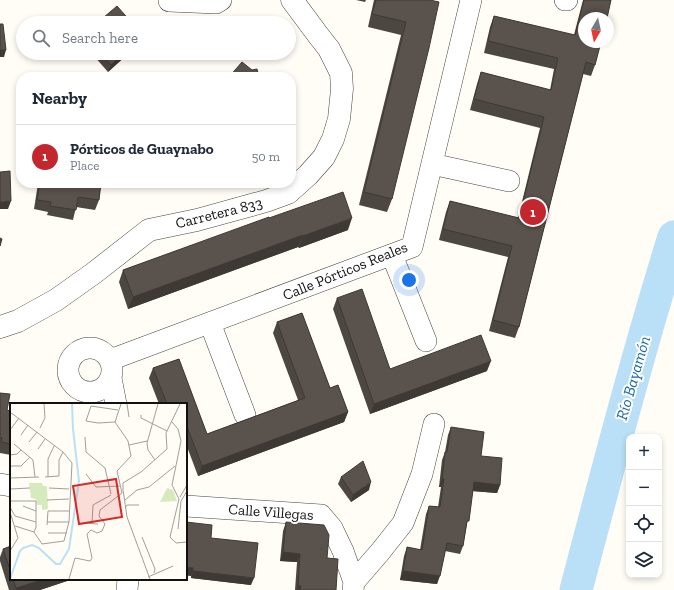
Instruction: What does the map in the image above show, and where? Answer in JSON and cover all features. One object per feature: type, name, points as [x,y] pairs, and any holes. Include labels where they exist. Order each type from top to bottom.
[{"type":"street","points":[[169,1],[216,2],[221,0]]},
{"type":"street","name":"Carretera 833","points":[[292,0],[329,49],[341,73],[342,89],[339,119],[333,139],[324,157],[296,186]]},
{"type":"street","name":"Calle Pórticos Reales","points":[[110,369],[210,323],[412,247],[471,0]]},
{"type":"street","points":[[432,164],[510,181]]},
{"type":"street","name":"Carretera 833","points":[[0,327],[18,320],[56,300],[94,273],[149,230],[197,220],[266,201],[288,193],[294,188]]},
{"type":"street","points":[[392,255],[426,341]]},
{"type":"street","points":[[210,323],[246,415]]},
{"type":"street","points":[[110,369],[107,384],[94,392],[89,398],[74,385],[70,379],[68,364],[72,357],[84,348],[98,349],[104,352],[110,369],[116,403]]},
{"type":"street","points":[[354,586],[403,522],[422,474],[434,424]]},
{"type":"street","points":[[0,484],[10,486]]},
{"type":"street","name":"Calle Villegas","points":[[187,506],[321,515],[332,528],[343,551],[354,586]]},
{"type":"street","points":[[127,590],[128,580]]},
{"type":"building","points":[[376,0],[430,0],[439,2],[392,199],[364,192],[406,22],[372,14]]},
{"type":"building","points":[[584,0],[611,0],[608,12],[581,12]]},
{"type":"building","points":[[117,6],[126,16],[105,16]]},
{"type":"building","points":[[494,16],[575,35],[578,23],[578,48],[599,48],[595,65],[586,62],[519,327],[493,320],[512,246],[443,229],[450,201],[519,218],[544,117],[474,99],[481,72],[551,90],[558,58],[488,41]]},
{"type":"building","points":[[0,24],[3,24],[6,50],[0,50]]},
{"type":"building","points":[[106,60],[116,60],[111,65]]},
{"type":"building","points":[[242,62],[252,70],[257,69],[258,72],[233,72]]},
{"type":"building","points":[[10,171],[11,201],[0,202],[0,172]]},
{"type":"building","points":[[39,188],[100,188],[99,200],[78,197],[76,210],[50,206],[51,202],[37,200]]},
{"type":"building","points":[[343,192],[352,218],[133,297],[123,270]]},
{"type":"building","points":[[362,289],[390,369],[481,335],[491,361],[374,404],[337,298]]},
{"type":"building","points":[[302,313],[330,388],[338,385],[348,412],[202,466],[187,427],[187,403],[167,403],[153,368],[179,359],[207,434],[305,398],[277,322]]},
{"type":"building","points":[[0,393],[10,394],[7,410],[10,411],[10,444],[1,442],[2,438],[0,438]]},
{"type":"building","points":[[451,427],[484,432],[481,456],[502,458],[500,485],[474,482],[469,521],[467,521],[463,546],[447,543],[440,576],[403,571],[407,547],[422,550],[429,506],[440,507],[444,479],[442,479],[445,452],[447,452]]},
{"type":"building","points":[[363,461],[371,482],[353,495],[341,477]]},
{"type":"building","points":[[187,522],[212,525],[211,538],[258,543],[254,578],[193,571],[193,568],[187,567]]},
{"type":"building","points":[[286,522],[324,525],[329,535],[327,558],[338,559],[336,590],[300,590],[301,586],[298,586],[300,554],[283,552]]},
{"type":"building","points":[[10,546],[10,570],[3,549]]},
{"type":"building","points":[[13,580],[42,580],[16,588]]},
{"type":"waterway","name":"Río Bayamón","points":[[576,590],[635,369],[674,237]]},
{"type":"place","name":"Pórticos de Guaynabo","points":[[533,212]]}]
